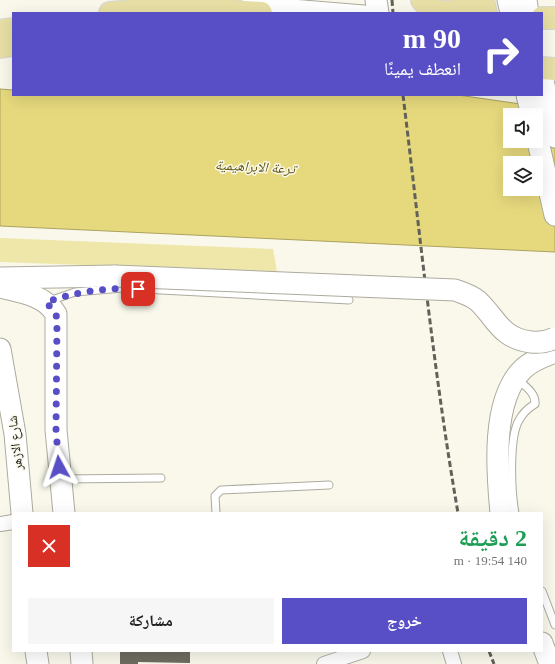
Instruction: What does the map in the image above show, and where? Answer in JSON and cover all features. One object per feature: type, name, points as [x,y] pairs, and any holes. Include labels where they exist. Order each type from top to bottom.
[{"type":"main road","points":[[376,0],[378,12]]},
{"type":"main road","points":[[422,0],[431,8],[440,12],[450,12],[462,9],[472,0]]},
{"type":"main road","points":[[483,0],[486,12]]},
{"type":"main road","points":[[508,0],[511,12]]},
{"type":"main road","points":[[526,0],[528,12]]},
{"type":"main road","points":[[119,12],[153,8],[185,7],[248,12]]},
{"type":"main road","points":[[543,18],[555,18]]},
{"type":"main road","points":[[0,31],[12,29]]},
{"type":"main road","points":[[543,31],[555,31]]},
{"type":"main road","points":[[0,47],[12,45]]},
{"type":"main road","points":[[543,68],[555,69]]},
{"type":"main road","points":[[543,81],[555,137]]},
{"type":"main road","points":[[527,96],[530,108]]},
{"type":"main road","points":[[539,148],[555,215]]},
{"type":"main road","points":[[0,278],[115,276],[455,290],[468,294],[478,301],[496,324],[505,333],[515,338],[536,342],[555,338]]},
{"type":"main road","points":[[0,287],[27,294],[46,302],[56,314],[56,430],[64,512]]},
{"type":"main road","name":"شارع الازهر","points":[[0,349],[15,434],[22,512]]},
{"type":"main road","points":[[500,512],[498,436],[504,405],[510,388],[522,369],[535,360],[555,352]]},
{"type":"main road","points":[[543,646],[550,664]]},
{"type":"main road","points":[[36,652],[38,664]]},
{"type":"main road","points":[[81,652],[82,664]]},
{"type":"street","points":[[214,0],[358,12]]},
{"type":"street","points":[[0,524],[12,522]]},
{"type":"street","points":[[324,664],[360,652]]},
{"type":"street","points":[[450,652],[454,664]]},
{"type":"lane","points":[[46,302],[75,292],[123,288],[349,300]]},
{"type":"lane","points":[[515,512],[512,485],[514,438],[519,420],[523,414],[535,404],[532,393],[516,378]]},
{"type":"lane","points":[[60,479],[161,478]]},
{"type":"lane","points":[[216,512],[215,496],[221,490],[329,485]]},
{"type":"lane","points":[[543,594],[555,625]]},
{"type":"shaded area","points":[[0,238],[273,249],[277,272],[0,262]]},
{"type":"water","name":"ترعة الابراهيمية","points":[[0,89],[12,90],[12,96],[465,96],[555,109],[555,252],[0,226]]},
{"type":"building","points":[[120,652],[190,652],[190,663],[138,662],[138,664],[120,664]]},
{"type":"railway","points":[[392,0],[393,12]]},
{"type":"railway","points":[[403,96],[435,357],[449,461],[458,512]]},
{"type":"railway","points":[[489,652],[494,664]]},
{"type":"route","points":[[59,467],[56,430],[57,321],[56,314],[52,307],[46,302],[75,292],[99,289],[138,289]]}]
